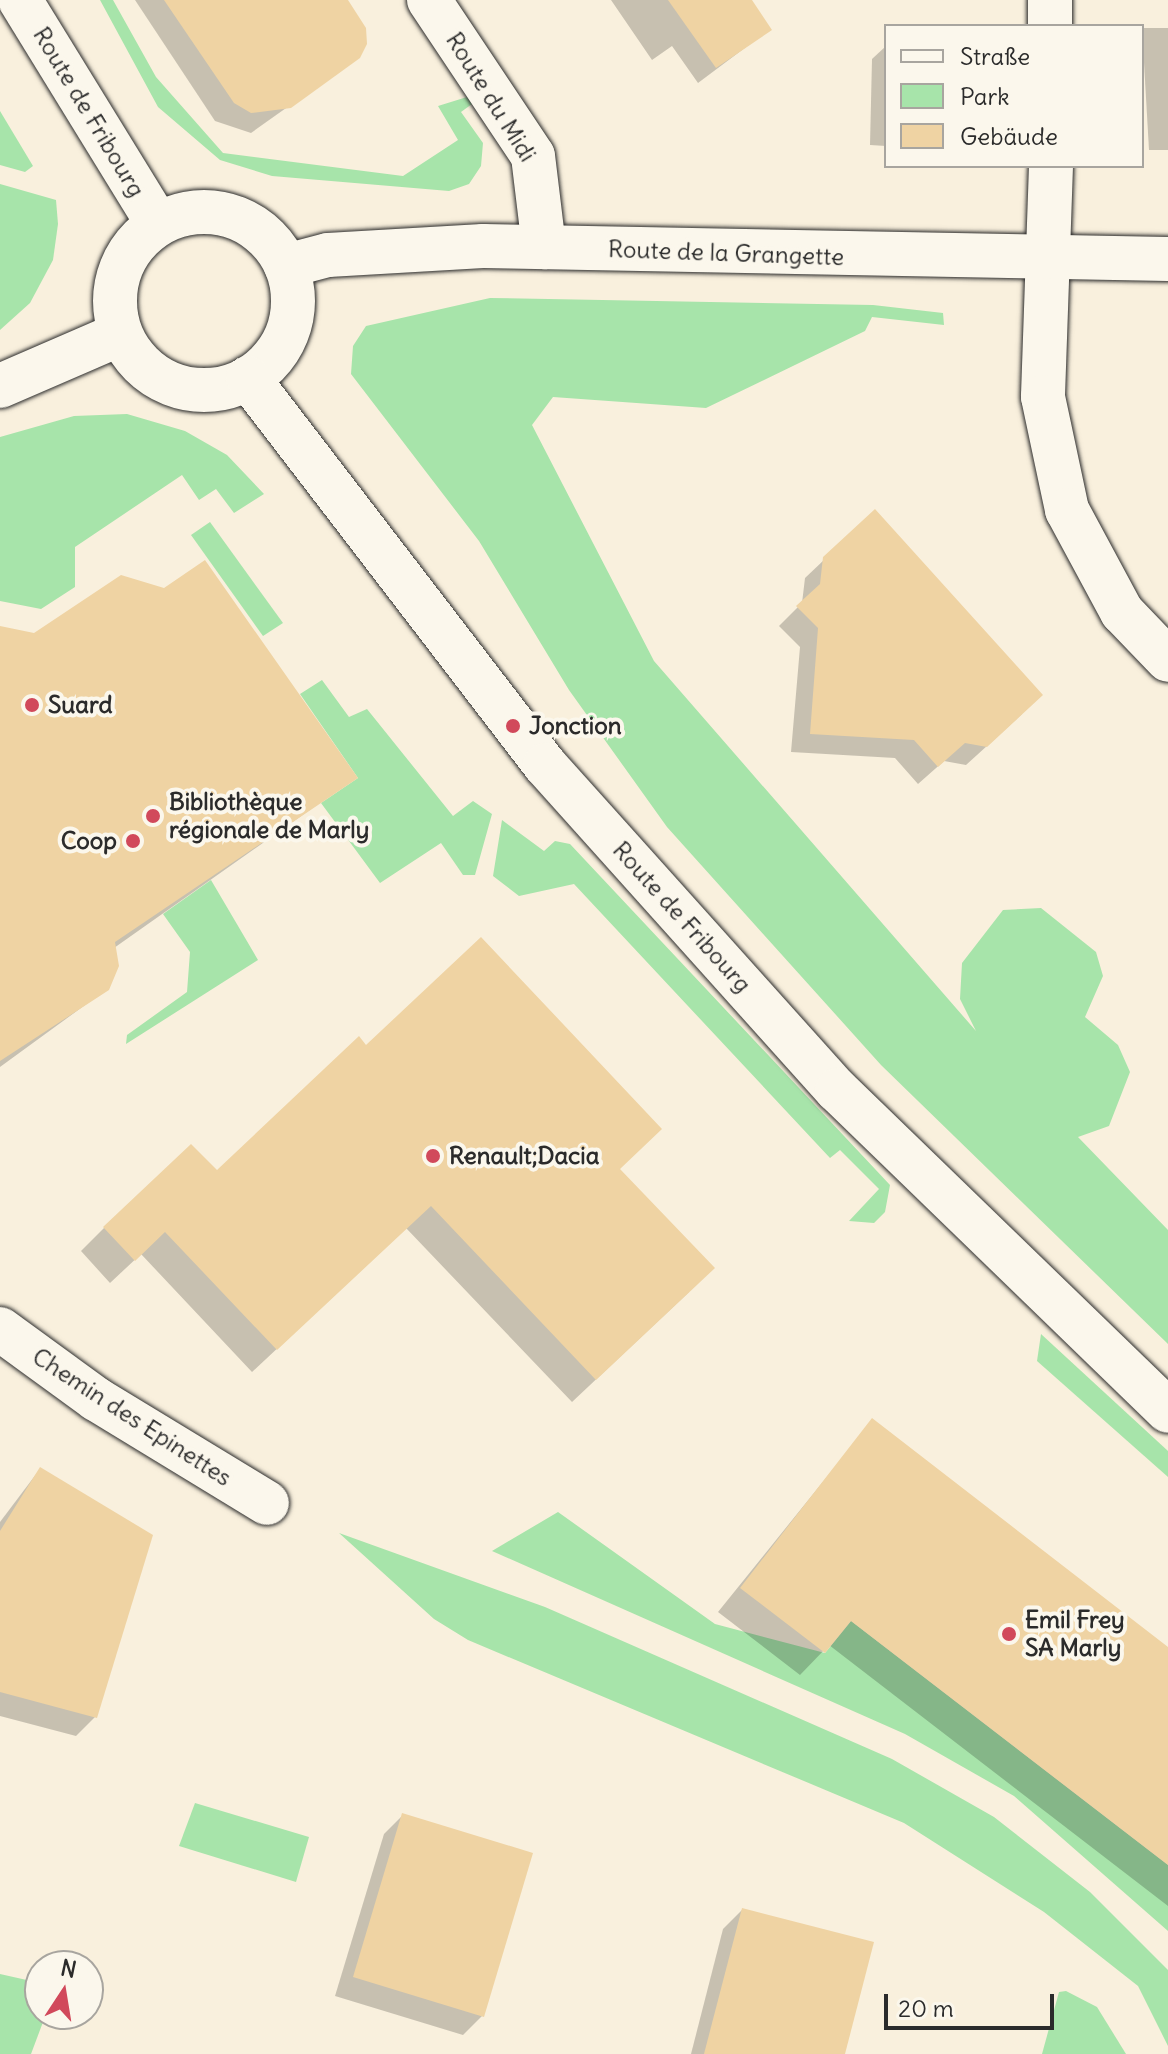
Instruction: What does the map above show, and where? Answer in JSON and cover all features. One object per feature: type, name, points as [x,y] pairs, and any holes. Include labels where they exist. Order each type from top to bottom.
[{"type":"main road","name":"Route de Fribourg","points":[[20,0],[158,224]]},
{"type":"main road","name":"Route du Midi","points":[[429,0],[533,156],[544,247]]},
{"type":"main road","points":[[1050,0],[1050,24]]},
{"type":"main road","points":[[1051,168],[1052,260],[1043,397],[1067,510],[1122,612],[1168,660]]},
{"type":"main road","name":"Route de Fribourg","points":[[120,334],[119,272],[158,224],[181,215],[231,216],[272,244],[286,266]]},
{"type":"main road","name":"Route de la Grangette","points":[[286,266],[328,255],[544,247],[1052,260],[1168,259]]},
{"type":"main road","points":[[0,386],[120,334],[162,380],[192,389],[248,378],[284,341],[293,290],[286,266]]},
{"type":"main road","name":"Route de Fribourg","points":[[248,378],[545,765],[837,1090],[1168,1411]]},
{"type":"main road","name":"Chemin des Epinettes","points":[[0,1329],[96,1399],[267,1503]]},
{"type":"green space","points":[[100,0],[113,0],[156,77],[223,153],[403,176],[458,140],[438,106],[467,97],[472,104],[461,112],[483,143],[481,166],[469,184],[449,191],[272,176],[220,160],[158,107]]},
{"type":"green space","points":[[0,111],[33,166],[25,172],[0,165]]},
{"type":"green space","points":[[0,184],[56,200],[58,224],[53,260],[30,303],[0,330]]},
{"type":"green space","points":[[490,298],[873,305],[943,313],[944,325],[872,317],[865,331],[706,408],[553,397],[532,425],[654,661],[976,1031],[960,999],[962,963],[1003,910],[1041,908],[1096,952],[1103,976],[1085,1017],[1118,1045],[1130,1072],[1109,1126],[1078,1137],[1168,1230],[1168,1344],[881,1065],[667,827],[569,690],[479,541],[351,374],[353,346],[366,326]]},
{"type":"green space","points":[[127,414],[185,431],[227,455],[264,494],[234,513],[216,489],[199,500],[182,475],[75,547],[75,587],[41,609],[0,601],[0,437],[74,416]]},
{"type":"green space","points":[[210,522],[283,623],[263,636],[191,535]]},
{"type":"green space","points":[[322,680],[349,717],[367,709],[453,816],[473,801],[492,814],[475,875],[463,875],[441,843],[380,883],[321,803],[358,778],[300,694]]},
{"type":"green space","points":[[502,820],[544,851],[555,841],[570,844],[890,1185],[885,1212],[874,1223],[849,1221],[879,1189],[840,1150],[830,1158],[574,884],[519,896],[493,876]]},
{"type":"green space","points":[[211,880],[258,960],[126,1044],[127,1035],[187,992],[190,952],[163,914]]},
{"type":"green space","points":[[1041,1334],[1168,1451],[1168,1477],[1037,1361]]},
{"type":"green space","points":[[558,1512],[715,1624],[825,1653],[851,1621],[1168,1865],[1168,1931],[1014,1796],[905,1734],[492,1551]]},
{"type":"green space","points":[[339,1533],[545,1607],[892,1759],[994,1817],[1090,1892],[1168,1970],[1168,2046],[1138,1986],[1044,1912],[904,1823],[468,1640],[434,1619]]},
{"type":"green space","points":[[195,1803],[309,1837],[296,1882],[179,1846]]},
{"type":"green space","points":[[0,1974],[24,1979],[24,2030],[40,2030],[31,2054],[0,2054]]},
{"type":"green space","points":[[1066,1991],[1097,2007],[1126,2054],[1042,2054],[1059,1992]]},
{"type":"building","points":[[164,0],[348,0],[366,28],[367,44],[360,58],[291,108],[251,113],[234,103]]},
{"type":"building","points":[[668,0],[752,0],[772,30],[716,68]]},
{"type":"building","points":[[875,509],[1043,695],[987,747],[965,743],[938,767],[914,740],[810,734],[818,628],[796,606],[820,584],[823,557]]},
{"type":"building","name":"Coop","points":[[205,560],[358,778],[115,942],[119,966],[109,990],[0,1061],[0,626],[34,633],[121,575],[164,588]]},
{"type":"building","name":"Renault;Dacia","points":[[481,937],[662,1129],[620,1169],[715,1268],[596,1380],[431,1206],[277,1350],[165,1232],[135,1261],[103,1227],[191,1144],[217,1170],[359,1036],[366,1045]]},
{"type":"building","name":"Emil Frey SA Marly","points":[[872,1418],[1168,1647],[1168,1865],[851,1621],[825,1653],[740,1588]]},
{"type":"building","points":[[40,1467],[153,1535],[97,1718],[0,1692],[0,1531]]},
{"type":"building","points":[[402,1813],[533,1853],[484,2017],[353,1977]]},
{"type":"building","points":[[742,1908],[874,1942],[845,2054],[704,2054]]},
{"type":"place","name":"Suard","points":[[32,705]]},
{"type":"place","name":"Jonction","points":[[513,726]]},
{"type":"place","name":"Bibliothèque régionale de Marly","points":[[153,816]]},
{"type":"place","name":"Coop","points":[[133,841]]},
{"type":"place","name":"Renault;Dacia","points":[[433,1156]]},
{"type":"place","name":"Emil Frey SA Marly","points":[[1009,1634]]}]
